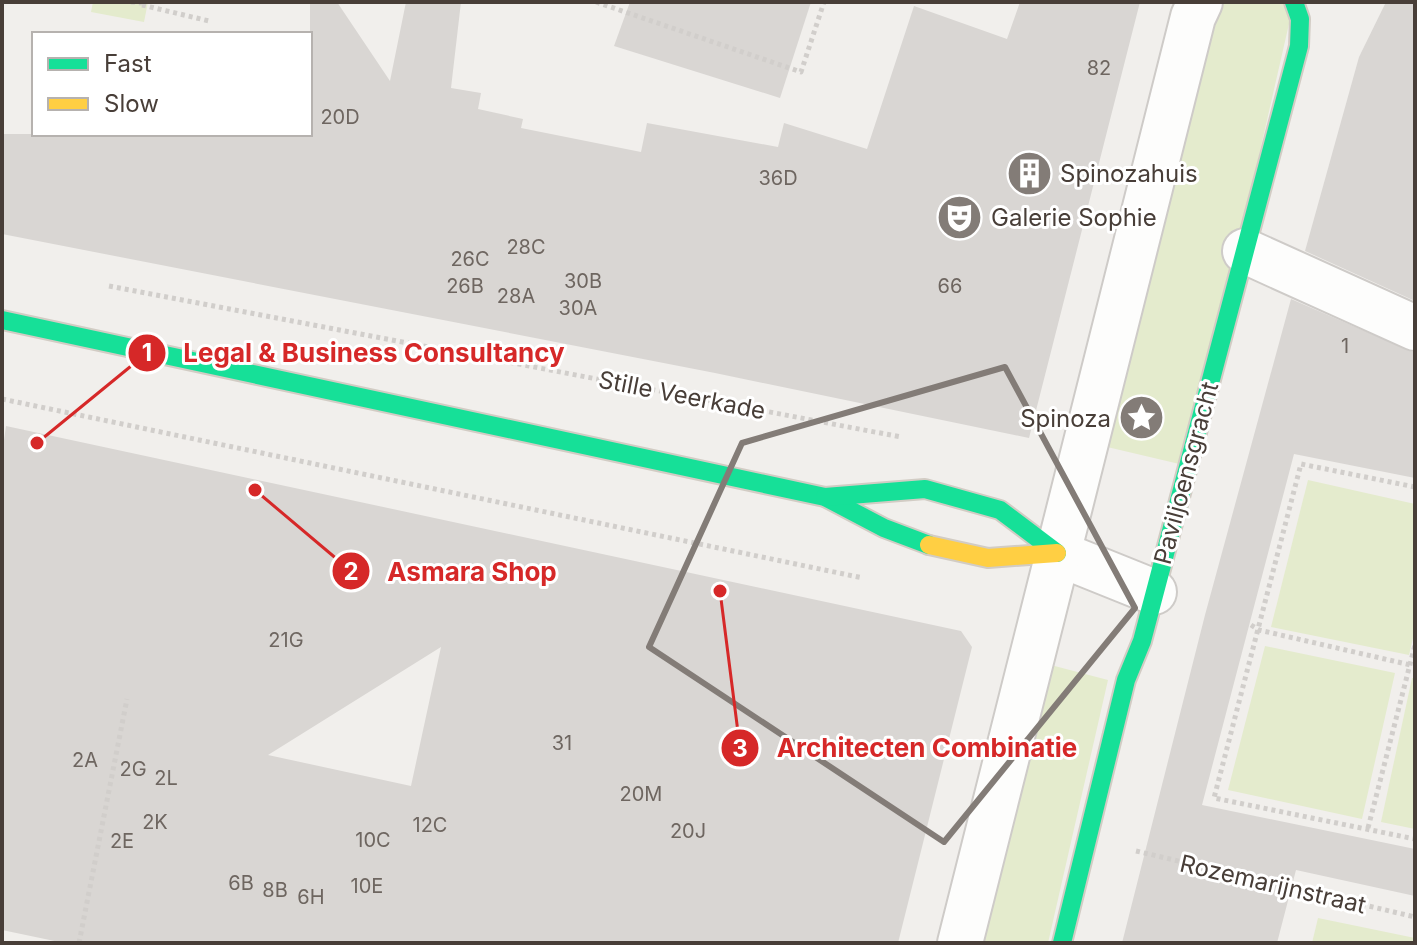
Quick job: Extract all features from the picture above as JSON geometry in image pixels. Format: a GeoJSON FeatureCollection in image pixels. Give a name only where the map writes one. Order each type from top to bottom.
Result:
{"type":"FeatureCollection","features":[{"type":"Feature","properties":{"kind":"street"},"geometry":{"type":"LineString","coordinates":[[960,943],[1193,17],[1200,2]]}},
{"type":"Feature","properties":{"kind":"street","name":"Paviljoensgracht"},"geometry":{"type":"LineString","coordinates":[[1062,943],[1126,680],[1142,641],[1299,46],[1300,19],[1294,2]]}},
{"type":"Feature","properties":{"kind":"street"},"geometry":{"type":"LineString","coordinates":[[1245,251],[1415,328]]}},
{"type":"Feature","properties":{"kind":"street"},"geometry":{"type":"LineString","coordinates":[[2,320],[825,497],[907,541],[929,546],[991,558],[1057,553]]}},
{"type":"Feature","properties":{"kind":"street"},"geometry":{"type":"LineString","coordinates":[[825,497],[925,489],[1000,510],[1057,553],[1154,592]]}},
{"type":"Feature","properties":{"kind":"path"},"geometry":{"type":"LineString","coordinates":[[131,2],[209,21]]}},
{"type":"Feature","properties":{"kind":"path"},"geometry":{"type":"LineString","coordinates":[[596,2],[801,72],[824,2]]}},
{"type":"Feature","properties":{"kind":"path","name":"Stille Veerkade"},"geometry":{"type":"LineString","coordinates":[[95,284],[902,437]]}},
{"type":"Feature","properties":{"kind":"path"},"geometry":{"type":"LineString","coordinates":[[2,399],[871,579]]}},
{"type":"Feature","properties":{"kind":"path"},"geometry":{"type":"LineString","coordinates":[[1415,487],[1301,464],[1214,798],[1415,839]]}},
{"type":"Feature","properties":{"kind":"path"},"geometry":{"type":"LineString","coordinates":[[1251,625],[1259,630],[1412,665]]}},
{"type":"Feature","properties":{"kind":"path"},"geometry":{"type":"LineString","coordinates":[[1368,828],[1415,645]]}},
{"type":"Feature","properties":{"kind":"path"},"geometry":{"type":"LineString","coordinates":[[79,943],[127,699]]}},
{"type":"Feature","properties":{"kind":"path","name":"Rozemarijnstraat"},"geometry":{"type":"LineString","coordinates":[[1131,849],[1415,917]]}},
{"type":"Feature","properties":{"kind":"highlighted area"},"geometry":{"type":"Polygon","coordinates":[[[1005,367],[1135,608],[944,842],[649,647],[742,443],[1005,367]]]}},
{"type":"Feature","properties":{"kind":"green space"},"geometry":{"type":"Polygon","coordinates":[[[93,2],[148,2],[144,22],[91,12],[93,2]]]}},
{"type":"Feature","properties":{"kind":"green space"},"geometry":{"type":"Polygon","coordinates":[[[1200,2],[1294,2],[1188,466],[1086,442],[1200,2]]]}},
{"type":"Feature","properties":{"kind":"green space"},"geometry":{"type":"Polygon","coordinates":[[[1308,480],[1415,504],[1415,630],[1409,655],[1271,627],[1308,480]]]}},
{"type":"Feature","properties":{"kind":"green space"},"geometry":{"type":"Polygon","coordinates":[[[1265,646],[1395,673],[1362,819],[1228,790],[1265,646]]]}},
{"type":"Feature","properties":{"kind":"green space"},"geometry":{"type":"Polygon","coordinates":[[[1047,664],[1108,680],[1048,943],[974,943],[1047,664]]]}},
{"type":"Feature","properties":{"kind":"green space"},"geometry":{"type":"Polygon","coordinates":[[[1412,678],[1415,678],[1415,829],[1381,822],[1412,678]]]}},
{"type":"Feature","properties":{"kind":"green space"},"geometry":{"type":"Polygon","coordinates":[[[1318,918],[1415,938],[1415,943],[1312,943],[1318,918]]]}},
{"type":"Feature","properties":{"kind":"building"},"geometry":{"type":"Polygon","coordinates":[[[310,2],[337,2],[390,81],[406,2],[461,2],[451,88],[481,93],[478,109],[523,119],[521,128],[641,152],[647,123],[778,147],[784,123],[867,149],[914,6],[1007,39],[1020,2],[1140,2],[1029,438],[715,373],[2,234],[2,134],[312,136],[310,2]]]}},
{"type":"Feature","properties":{"kind":"building"},"geometry":{"type":"Polygon","coordinates":[[[630,2],[811,2],[780,98],[614,46],[630,2]]]}},
{"type":"Feature","properties":{"kind":"building"},"geometry":{"type":"Polygon","coordinates":[[[1386,2],[1415,2],[1415,301],[1305,251],[1359,57],[1386,2]]]}},
{"type":"Feature","properties":{"kind":"building"},"geometry":{"type":"Polygon","coordinates":[[[1291,299],[1415,353],[1415,478],[1294,454],[1202,805],[1415,849],[1415,896],[1296,870],[1277,943],[1122,943],[1205,615],[1291,299]]]}},
{"type":"Feature","properties":{"kind":"building"},"geometry":{"type":"Polygon","coordinates":[[[6,426],[961,631],[972,647],[898,943],[64,943],[2,930],[2,454],[6,426]],[[441,647],[268,755],[411,786],[441,647]]]}},
{"type":"Feature","properties":{"kind":"traffic: fast"},"geometry":{"type":"LineString","coordinates":[[1062,943],[1126,680],[1142,641],[1299,46],[1300,19],[1294,2]]}},
{"type":"Feature","properties":{"kind":"traffic: fast"},"geometry":{"type":"LineString","coordinates":[[2,320],[825,497],[884,528],[929,545]]}},
{"type":"Feature","properties":{"kind":"traffic: fast"},"geometry":{"type":"LineString","coordinates":[[825,497],[925,489],[1000,510],[1057,553]]}},
{"type":"Feature","properties":{"kind":"traffic: slow"},"geometry":{"type":"LineString","coordinates":[[929,545],[988,558],[1057,553]]}},
{"type":"Feature","properties":{"kind":"place","name":"Spinozahuis"},"geometry":{"type":"Point","coordinates":[1029,173]}},
{"type":"Feature","properties":{"kind":"place","name":"Galerie Sophie"},"geometry":{"type":"Point","coordinates":[960,217]}},
{"type":"Feature","properties":{"kind":"place","name":"Spinoza"},"geometry":{"type":"Point","coordinates":[1142,418]}},
{"type":"Feature","properties":{"kind":"place","name":"Legal & Business Consultancy"},"geometry":{"type":"Point","coordinates":[37,443]}},
{"type":"Feature","properties":{"kind":"place","name":"Asmara Shop"},"geometry":{"type":"Point","coordinates":[255,490]}},
{"type":"Feature","properties":{"kind":"place","name":"Architecten Combinatie"},"geometry":{"type":"Point","coordinates":[720,591]}}]}
